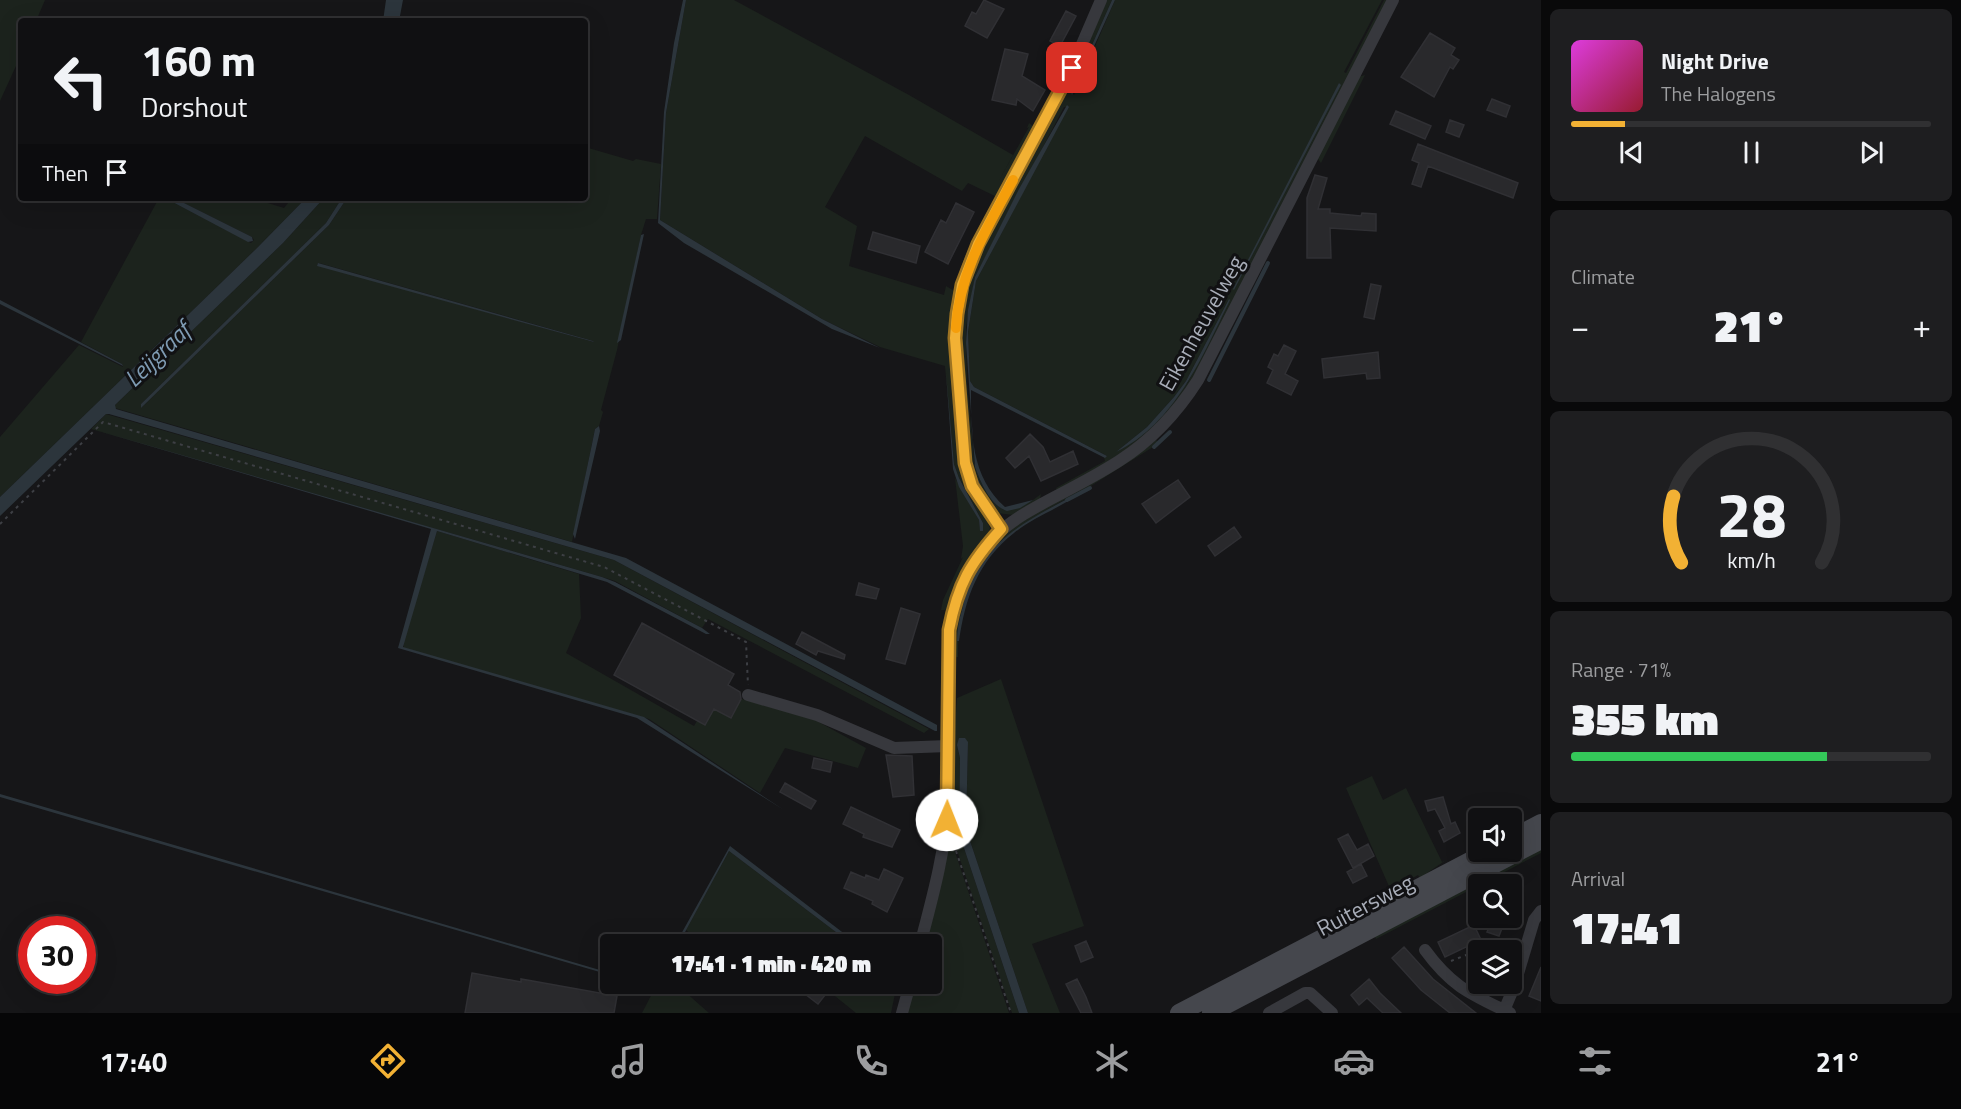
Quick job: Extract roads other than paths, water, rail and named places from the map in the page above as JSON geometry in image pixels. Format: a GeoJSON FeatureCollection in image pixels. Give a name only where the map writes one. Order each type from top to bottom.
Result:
{"type":"FeatureCollection","features":[{"type":"Feature","properties":{"kind":"street"},"geometry":{"type":"LineString","coordinates":[[1001,529],[972,486],[965,463],[955,338],[962,285],[978,244],[1063,87],[1101,0]]}},
{"type":"Feature","properties":{"kind":"street","name":"Eikenheuvelweg"},"geometry":{"type":"LineString","coordinates":[[923,934],[946,834],[949,630],[955,603],[970,565],[1001,529],[1119,461],[1166,423],[1183,402],[1198,380],[1393,0]]}},
{"type":"Feature","properties":{"kind":"street"},"geometry":{"type":"LineString","coordinates":[[748,695],[817,715],[894,748],[948,746]]}},
{"type":"Feature","properties":{"kind":"street"},"geometry":{"type":"LineString","coordinates":[[1522,833],[1541,823]]}},
{"type":"Feature","properties":{"kind":"street","name":"Ruitersweg"},"geometry":{"type":"LineString","coordinates":[[1211,1013],[1541,840]]}},
{"type":"Feature","properties":{"kind":"street","name":"Ruitersweg"},"geometry":{"type":"LineString","coordinates":[[1179,1013],[1468,862]]}},
{"type":"Feature","properties":{"kind":"street"},"geometry":{"type":"LineString","coordinates":[[1425,950],[1443,974],[1474,996],[1506,1012],[1534,920],[1541,911]]}},
{"type":"Feature","properties":{"kind":"street"},"geometry":{"type":"LineString","coordinates":[[1269,1013],[1305,993],[1310,993],[1332,1013]]}},
{"type":"Feature","properties":{"kind":"street"},"geometry":{"type":"LineString","coordinates":[[902,1013],[907,994]]}},
{"type":"Feature","properties":{"kind":"water"},"geometry":{"type":"Polygon","coordinates":[[[386,0],[403,0],[400,18],[383,18],[386,0]]]}},
{"type":"Feature","properties":{"kind":"water"},"geometry":{"type":"Polygon","coordinates":[[[683,0],[686,0],[666,113],[660,220],[822,319],[880,348],[832,329],[684,243],[658,223],[664,112],[683,0]]]}},
{"type":"Feature","properties":{"kind":"water"},"geometry":{"type":"Polygon","coordinates":[[[1112,0],[1115,0],[1072,95],[1071,92],[1112,0]]]}},
{"type":"Feature","properties":{"kind":"water"},"geometry":{"type":"Polygon","coordinates":[[[1339,83],[1341,85],[1234,290],[1233,289],[1339,83]]]}},
{"type":"Feature","properties":{"kind":"water"},"geometry":{"type":"Polygon","coordinates":[[[1067,105],[1069,107],[976,281],[968,332],[970,381],[974,387],[1107,456],[1105,458],[971,390],[971,417],[966,343],[968,310],[975,277],[1019,189],[1067,105]]]}},
{"type":"Feature","properties":{"kind":"water"},"geometry":{"type":"Polygon","coordinates":[[[171,201],[180,201],[252,237],[253,241],[248,242],[171,201]]]}},
{"type":"Feature","properties":{"kind":"water","name":"Leijgraaf"},"geometry":{"type":"Polygon","coordinates":[[[303,201],[321,201],[283,243],[115,405],[116,409],[626,558],[937,725],[937,731],[614,560],[109,414],[106,414],[0,516],[0,497],[303,201]]]}},
{"type":"Feature","properties":{"kind":"water"},"geometry":{"type":"Polygon","coordinates":[[[340,201],[345,201],[329,225],[141,408],[141,404],[326,223],[340,201]]]}},
{"type":"Feature","properties":{"kind":"water"},"geometry":{"type":"Polygon","coordinates":[[[644,234],[621,340],[617,343],[641,235],[644,234]]]}},
{"type":"Feature","properties":{"kind":"water"},"geometry":{"type":"Polygon","coordinates":[[[318,263],[593,341],[594,342],[317,266],[318,263]]]}},
{"type":"Feature","properties":{"kind":"water"},"geometry":{"type":"Polygon","coordinates":[[[1229,299],[1198,365],[1171,406],[1137,440],[1116,452],[1147,427],[1186,381],[1229,299]]]}},
{"type":"Feature","properties":{"kind":"water"},"geometry":{"type":"Polygon","coordinates":[[[0,300],[122,364],[123,366],[0,304],[0,300]]]}},
{"type":"Feature","properties":{"kind":"water"},"geometry":{"type":"Polygon","coordinates":[[[946,373],[954,464],[983,523],[983,531],[980,531],[979,520],[959,487],[953,469],[946,373]]]}},
{"type":"Feature","properties":{"kind":"water"},"geometry":{"type":"Polygon","coordinates":[[[599,426],[600,431],[575,539],[573,534],[595,429],[599,426]]]}},
{"type":"Feature","properties":{"kind":"water"},"geometry":{"type":"Polygon","coordinates":[[[99,431],[602,577],[702,628],[710,634],[706,634],[607,582],[437,531],[403,647],[644,717],[784,810],[637,718],[398,648],[431,529],[99,431]]]}},
{"type":"Feature","properties":{"kind":"water"},"geometry":{"type":"Polygon","coordinates":[[[973,439],[979,468],[985,482],[1005,507],[1033,500],[1020,508],[1007,511],[991,499],[975,467],[973,439]]]}},
{"type":"Feature","properties":{"kind":"water"},"geometry":{"type":"Polygon","coordinates":[[[1069,498],[1070,500],[1021,528],[991,556],[975,581],[965,610],[959,641],[957,641],[959,621],[968,588],[988,554],[1016,529],[1069,498]]]}},
{"type":"Feature","properties":{"kind":"water"},"geometry":{"type":"Polygon","coordinates":[[[959,738],[965,738],[968,742],[966,829],[1028,1013],[1019,1013],[959,833],[960,758],[957,745],[959,738]]]}},
{"type":"Feature","properties":{"kind":"water"},"geometry":{"type":"Polygon","coordinates":[[[0,794],[600,970],[600,972],[0,797],[0,794]]]}},
{"type":"Feature","properties":{"kind":"water"},"geometry":{"type":"Polygon","coordinates":[[[730,846],[845,934],[838,934],[729,851],[684,934],[681,934],[730,846]]]}},
{"type":"Feature","properties":{"kind":"waterway"},"geometry":{"type":"LineString","coordinates":[[1209,380],[1268,263]]}},
{"type":"Feature","properties":{"kind":"waterway"},"geometry":{"type":"LineString","coordinates":[[1154,447],[1170,432]]}},
{"type":"Feature","properties":{"kind":"waterway"},"geometry":{"type":"LineString","coordinates":[[1067,500],[1090,488]]}}]}
